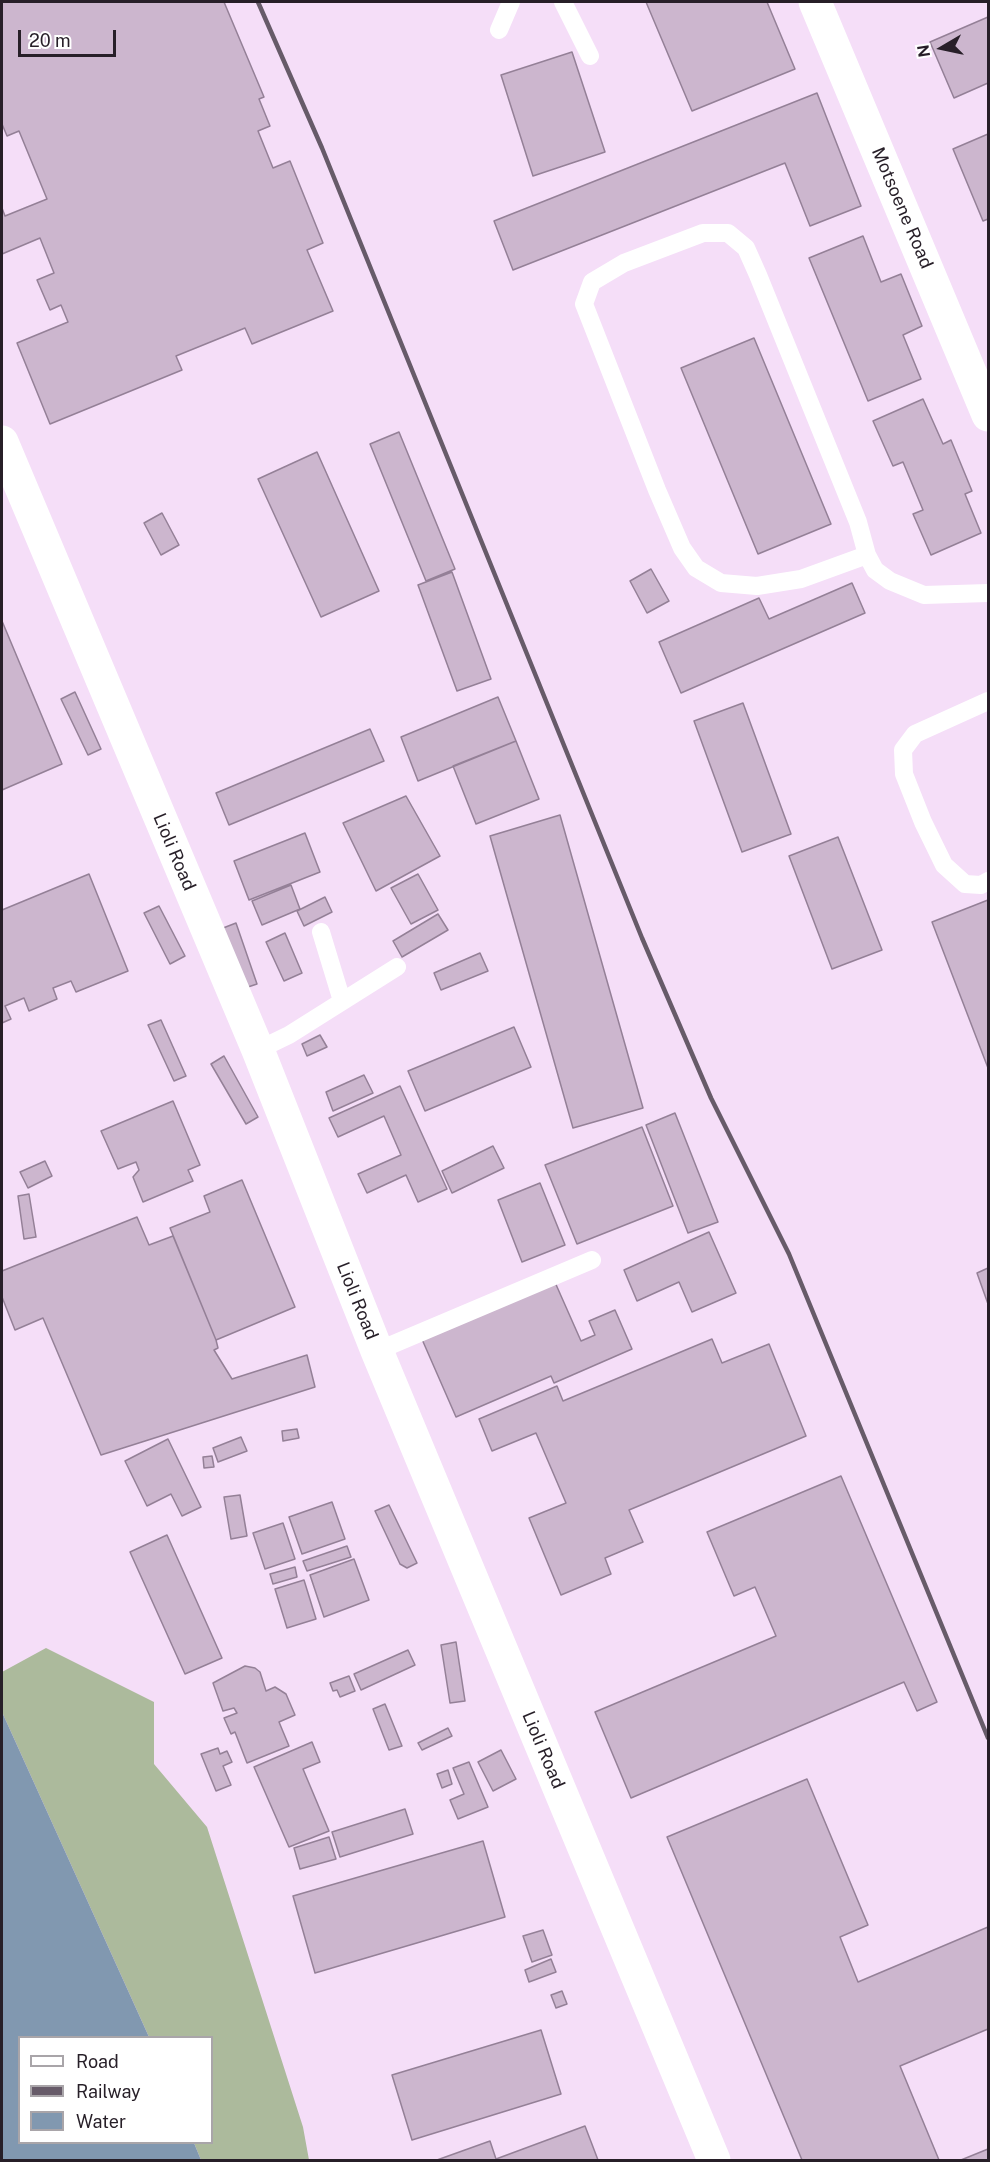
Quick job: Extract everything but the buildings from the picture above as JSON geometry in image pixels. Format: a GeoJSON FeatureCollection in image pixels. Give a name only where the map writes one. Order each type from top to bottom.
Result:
{"type":"FeatureCollection","features":[{"type":"Feature","properties":{"kind":"street","name":"Motsoene Road"},"geometry":{"type":"LineString","coordinates":[[823,6],[988,415]]}},
{"type":"Feature","properties":{"kind":"street","name":"Lioli Road"},"geometry":{"type":"LineString","coordinates":[[2,442],[258,1050],[377,1351],[714,2160]]}},
{"type":"Feature","properties":{"kind":"lane"},"geometry":{"type":"LineString","coordinates":[[499,30],[512,2]]}},
{"type":"Feature","properties":{"kind":"lane"},"geometry":{"type":"LineString","coordinates":[[563,2],[590,56]]}},
{"type":"Feature","properties":{"kind":"lane"},"geometry":{"type":"LineString","coordinates":[[867,555],[801,579],[757,586],[721,583],[696,568],[682,548],[661,500],[584,304],[592,282],[624,262],[703,233],[728,233],[746,248],[858,522],[867,555],[875,570],[890,581],[924,595],[988,593]]}},
{"type":"Feature","properties":{"kind":"lane"},"geometry":{"type":"LineString","coordinates":[[988,701],[915,734],[903,750],[904,774],[923,822],[944,865],[965,884],[981,885],[988,881]]}},
{"type":"Feature","properties":{"kind":"lane"},"geometry":{"type":"LineString","coordinates":[[321,933],[342,1001]]}},
{"type":"Feature","properties":{"kind":"lane"},"geometry":{"type":"LineString","coordinates":[[258,1050],[289,1035],[397,967]]}},
{"type":"Feature","properties":{"kind":"lane"},"geometry":{"type":"LineString","coordinates":[[377,1351],[592,1260]]}},
{"type":"Feature","properties":{"kind":"green space"},"geometry":{"type":"Polygon","coordinates":[[[46,1648],[154,1702],[154,1764],[207,1827],[303,2127],[309,2160],[201,2160],[194,2144],[213,2144],[213,2036],[149,2036],[2,1712],[2,1672],[46,1648]]]}},
{"type":"Feature","properties":{"kind":"water"},"geometry":{"type":"Polygon","coordinates":[[[2,1712],[149,2036],[18,2036],[18,2144],[194,2144],[201,2160],[2,2160],[2,1712]]]}},
{"type":"Feature","properties":{"kind":"railway"},"geometry":{"type":"LineString","coordinates":[[258,2],[322,148],[642,938],[711,1098],[789,1254],[988,1738]]}}]}
